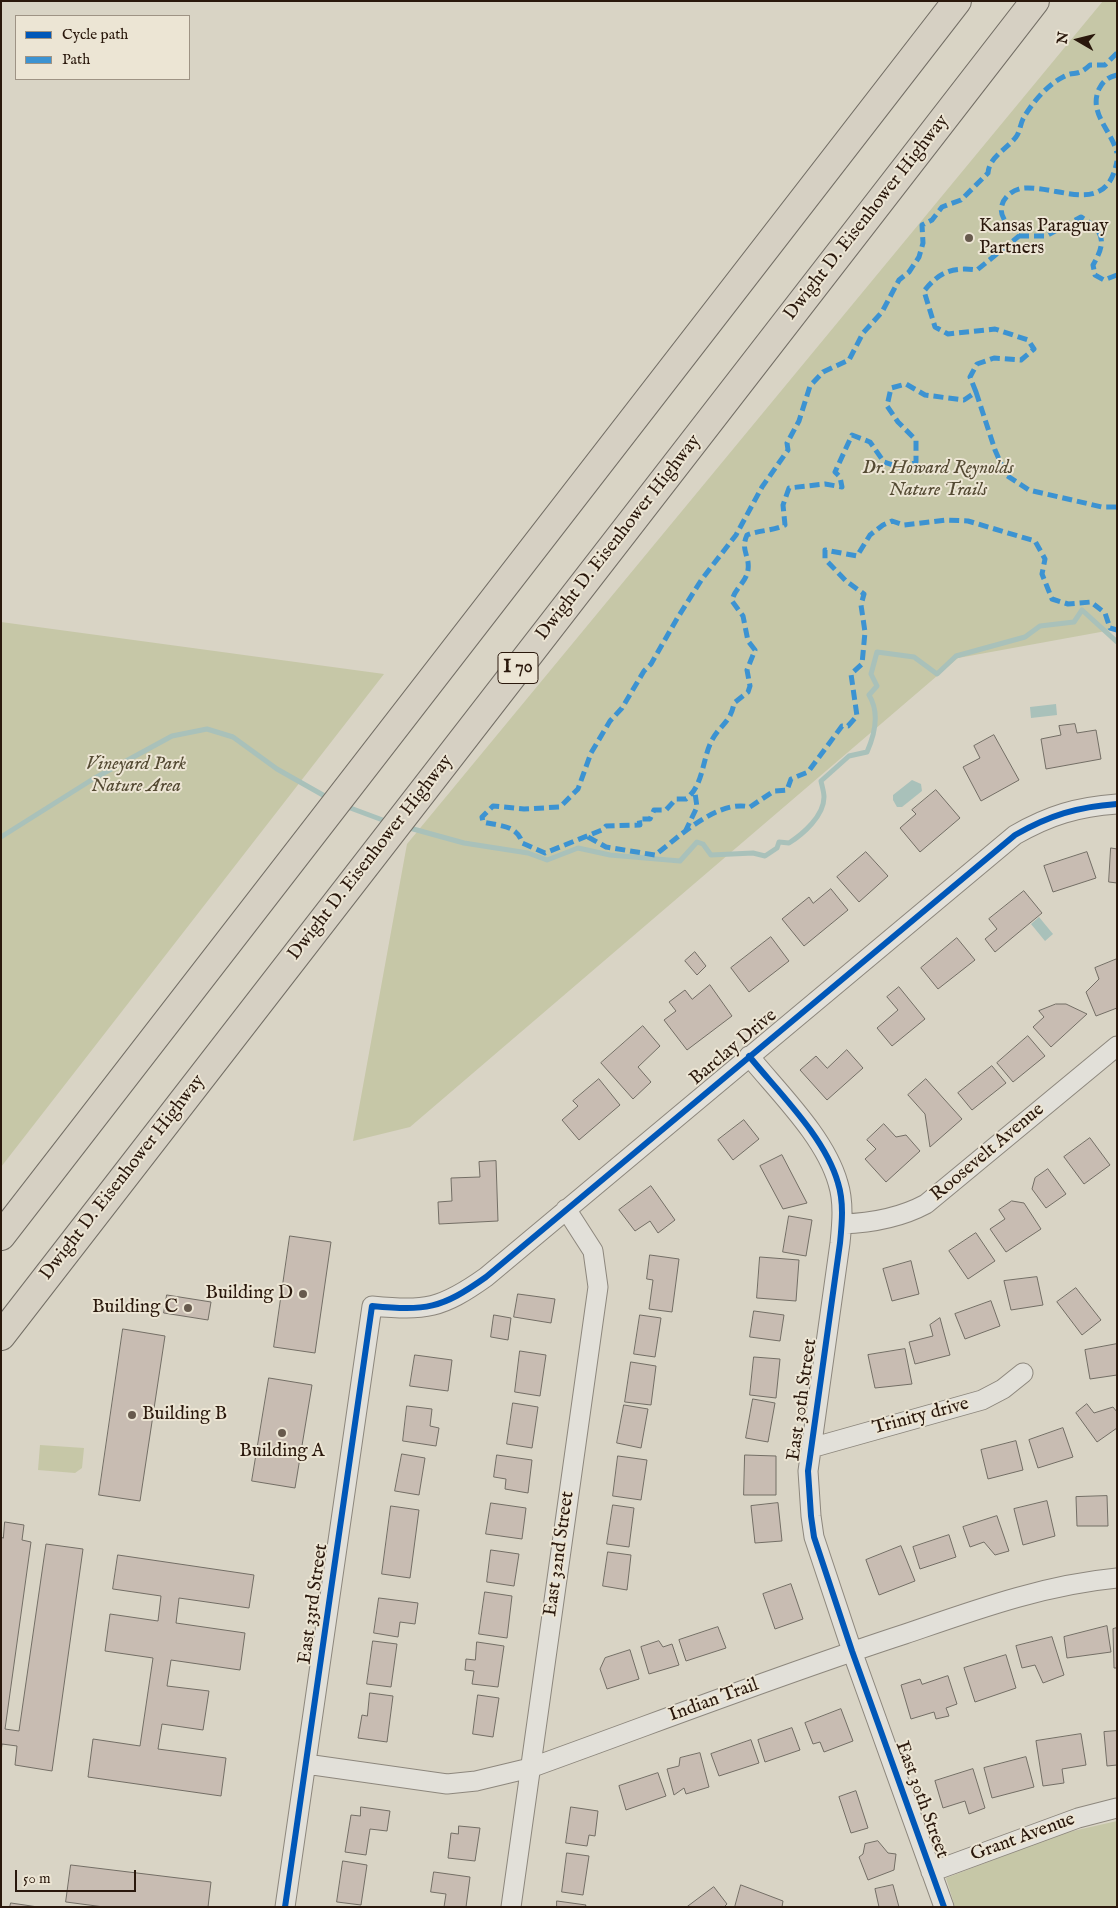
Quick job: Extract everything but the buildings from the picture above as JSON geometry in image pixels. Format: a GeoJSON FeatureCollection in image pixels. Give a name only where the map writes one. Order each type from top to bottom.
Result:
{"type":"FeatureCollection","features":[{"type":"Feature","properties":{"kind":"highway"},"geometry":{"type":"LineString","coordinates":[[1,1236],[956,1]]}},
{"type":"Feature","properties":{"kind":"highway","name":"Dwight D. Eisenhower Highway"},"geometry":{"type":"LineString","coordinates":[[1,1336],[1035,1]]}},
{"type":"Feature","properties":{"kind":"street","name":"Barclay Drive"},"geometry":{"type":"LineString","coordinates":[[372,1306],[419,1308],[449,1301],[486,1277],[1015,835],[1040,820],[1067,810],[1117,804]]}},
{"type":"Feature","properties":{"kind":"street","name":"Roosevelt Avenue"},"geometry":{"type":"LineString","coordinates":[[842,1224],[863,1223],[900,1216],[926,1204],[1117,1046]]}},
{"type":"Feature","properties":{"kind":"street","name":"East 30th Street"},"geometry":{"type":"LineString","coordinates":[[749,1056],[823,1147],[839,1184],[842,1224],[811,1448],[809,1495],[814,1537],[852,1651],[944,1907]]}},
{"type":"Feature","properties":{"kind":"street","name":"East 32nd Street"},"geometry":{"type":"LineString","coordinates":[[511,1907],[598,1287],[593,1251],[566,1209]]}},
{"type":"Feature","properties":{"kind":"street","name":"East 33rd Street"},"geometry":{"type":"LineString","coordinates":[[285,1907],[372,1306]]}},
{"type":"Feature","properties":{"kind":"street","name":"Trinity drive"},"geometry":{"type":"LineString","coordinates":[[811,1448],[982,1400],[1004,1389],[1023,1373]]}},
{"type":"Feature","properties":{"kind":"street","name":"Indian Trail"},"geometry":{"type":"LineString","coordinates":[[306,1764],[447,1784],[476,1781],[530,1768],[852,1651],[1057,1586],[1117,1578]]}},
{"type":"Feature","properties":{"kind":"street","name":"Grant Avenue"},"geometry":{"type":"LineString","coordinates":[[931,1872],[1078,1818],[1117,1808]]}},
{"type":"Feature","properties":{"kind":"green space","name":"Dr. Howard Reynolds Nature Trails"},"geometry":{"type":"Polygon","coordinates":[[[1103,1],[1117,1],[1117,629],[958,658],[410,1127],[353,1141],[407,844],[1103,1]]]}},
{"type":"Feature","properties":{"kind":"green space","name":"Vineyard Park Nature Area"},"geometry":{"type":"Polygon","coordinates":[[[1,622],[384,674],[1,1167],[1,622]]]}},
{"type":"Feature","properties":{"kind":"green space"},"geometry":{"type":"Polygon","coordinates":[[[40,1445],[84,1448],[82,1468],[75,1473],[38,1470],[40,1445]]]}},
{"type":"Feature","properties":{"kind":"green space"},"geometry":{"type":"Polygon","coordinates":[[[1117,1821],[1117,1907],[955,1907],[946,1878],[1064,1833],[1117,1821]]]}},
{"type":"Feature","properties":{"kind":"water"},"geometry":{"type":"Polygon","coordinates":[[[1056,704],[1057,715],[1031,718],[1030,707],[1056,704]]]}},
{"type":"Feature","properties":{"kind":"water"},"geometry":{"type":"Polygon","coordinates":[[[912,780],[921,784],[922,791],[902,807],[897,807],[893,800],[893,795],[912,780]]]}},
{"type":"Feature","properties":{"kind":"water"},"geometry":{"type":"Polygon","coordinates":[[[1039,917],[1053,934],[1045,941],[1031,924],[1039,917]]]}},
{"type":"Feature","properties":{"kind":"waterway"},"geometry":{"type":"LineString","coordinates":[[406,827],[464,843],[528,853],[547,860],[578,848],[610,855],[680,861],[697,842],[703,844],[711,855],[753,853],[765,856],[777,848],[779,842],[789,843],[795,839],[817,818],[821,811],[824,797],[821,781],[849,756],[867,752],[875,724],[874,709],[869,695],[877,686],[871,674],[877,652],[914,657],[937,674],[956,656],[1025,637],[1040,626],[1074,622],[1082,610],[1117,642]]}},
{"type":"Feature","properties":{"kind":"waterway"},"geometry":{"type":"LineString","coordinates":[[1,837],[93,779],[172,736],[207,729],[233,737],[277,769],[330,799]]}},
{"type":"Feature","properties":{"kind":"waterway"},"geometry":{"type":"LineString","coordinates":[[345,806],[388,822]]}},
{"type":"Feature","properties":{"kind":"marked path"},"geometry":{"type":"LineString","coordinates":[[1117,53],[1105,65],[1090,65],[1078,73],[1070,74],[1057,80],[1045,90],[1026,113],[1016,137],[992,162],[988,173],[961,200],[942,207],[932,220],[922,225],[923,243],[919,257],[909,272],[899,280],[882,312],[863,333],[849,360],[823,372],[810,386],[799,421],[787,443],[788,450],[762,487],[736,535],[702,579],[651,664],[644,671],[622,708],[610,721],[591,753],[578,789],[560,807],[524,809],[493,806],[482,817],[483,822],[507,827],[520,837],[522,843],[545,853],[602,830],[606,826],[640,825],[639,819],[650,819],[654,810],[666,810],[676,799],[686,799],[692,793],[700,779],[712,740],[728,719],[734,703],[748,692],[750,686],[747,670],[755,650],[748,641],[743,616],[732,601],[747,575],[748,560],[744,545],[747,535],[785,525],[783,505],[789,488],[825,484],[842,487],[840,477],[835,472],[852,435],[870,442],[884,462],[902,468],[916,462],[916,440],[898,422],[887,406],[891,388],[906,384],[925,395],[964,400],[976,392],[970,377],[977,364],[994,358],[1021,360],[1034,349],[1028,340],[995,329],[948,334],[935,327],[924,291],[941,275],[948,272],[961,269],[977,270],[1019,236],[1004,219],[1002,213],[1003,203],[1010,194],[1026,188],[1081,195],[1093,193],[1104,188],[1112,178],[1117,161]]}},
{"type":"Feature","properties":{"kind":"marked path"},"geometry":{"type":"LineString","coordinates":[[1117,75],[1108,78],[1104,82],[1096,98],[1096,106],[1102,122],[1117,153]]}},
{"type":"Feature","properties":{"kind":"marked path"},"geometry":{"type":"LineString","coordinates":[[1019,236],[1046,236],[1081,217],[1095,227],[1101,237],[1100,249],[1093,265],[1095,275],[1104,280],[1117,275]]}},
{"type":"Feature","properties":{"kind":"marked path"},"geometry":{"type":"LineString","coordinates":[[976,392],[995,450],[1006,475],[1029,490],[1102,507],[1117,507]]}},
{"type":"Feature","properties":{"kind":"marked path"},"geometry":{"type":"LineString","coordinates":[[588,837],[606,847],[655,855],[687,830],[712,814],[738,806],[750,807],[774,791],[787,790],[791,779],[808,772],[842,726],[848,726],[857,716],[851,674],[862,664],[865,632],[861,605],[864,594],[846,581],[825,559],[825,550],[857,556],[870,535],[892,521],[904,525],[946,520],[968,521],[1035,541],[1045,559],[1042,574],[1052,599],[1068,604],[1091,602],[1105,613],[1110,628],[1117,630]]}},
{"type":"Feature","properties":{"kind":"marked path"},"geometry":{"type":"LineString","coordinates":[[685,832],[697,807],[695,793]]}},
{"type":"Feature","properties":{"kind":"cycle path"},"geometry":{"type":"LineString","coordinates":[[285,1907],[372,1306],[406,1308],[432,1305],[444,1302],[470,1288],[486,1277],[1015,835],[1040,822],[1064,813],[1089,807],[1117,804]]}},
{"type":"Feature","properties":{"kind":"cycle path"},"geometry":{"type":"LineString","coordinates":[[749,1056],[812,1132],[832,1166],[840,1190],[842,1213],[840,1243],[808,1471],[814,1537],[852,1651],[944,1907]]}},
{"type":"Feature","properties":{"kind":"place","name":"Kansas Paraguay Partners"},"geometry":{"type":"Point","coordinates":[969,238]}},
{"type":"Feature","properties":{"kind":"place","name":"Building D"},"geometry":{"type":"Point","coordinates":[303,1294]}},
{"type":"Feature","properties":{"kind":"place","name":"Building C"},"geometry":{"type":"Point","coordinates":[188,1308]}},
{"type":"Feature","properties":{"kind":"place","name":"Building B"},"geometry":{"type":"Point","coordinates":[132,1415]}},
{"type":"Feature","properties":{"kind":"place","name":"Building A"},"geometry":{"type":"Point","coordinates":[282,1433]}}]}
